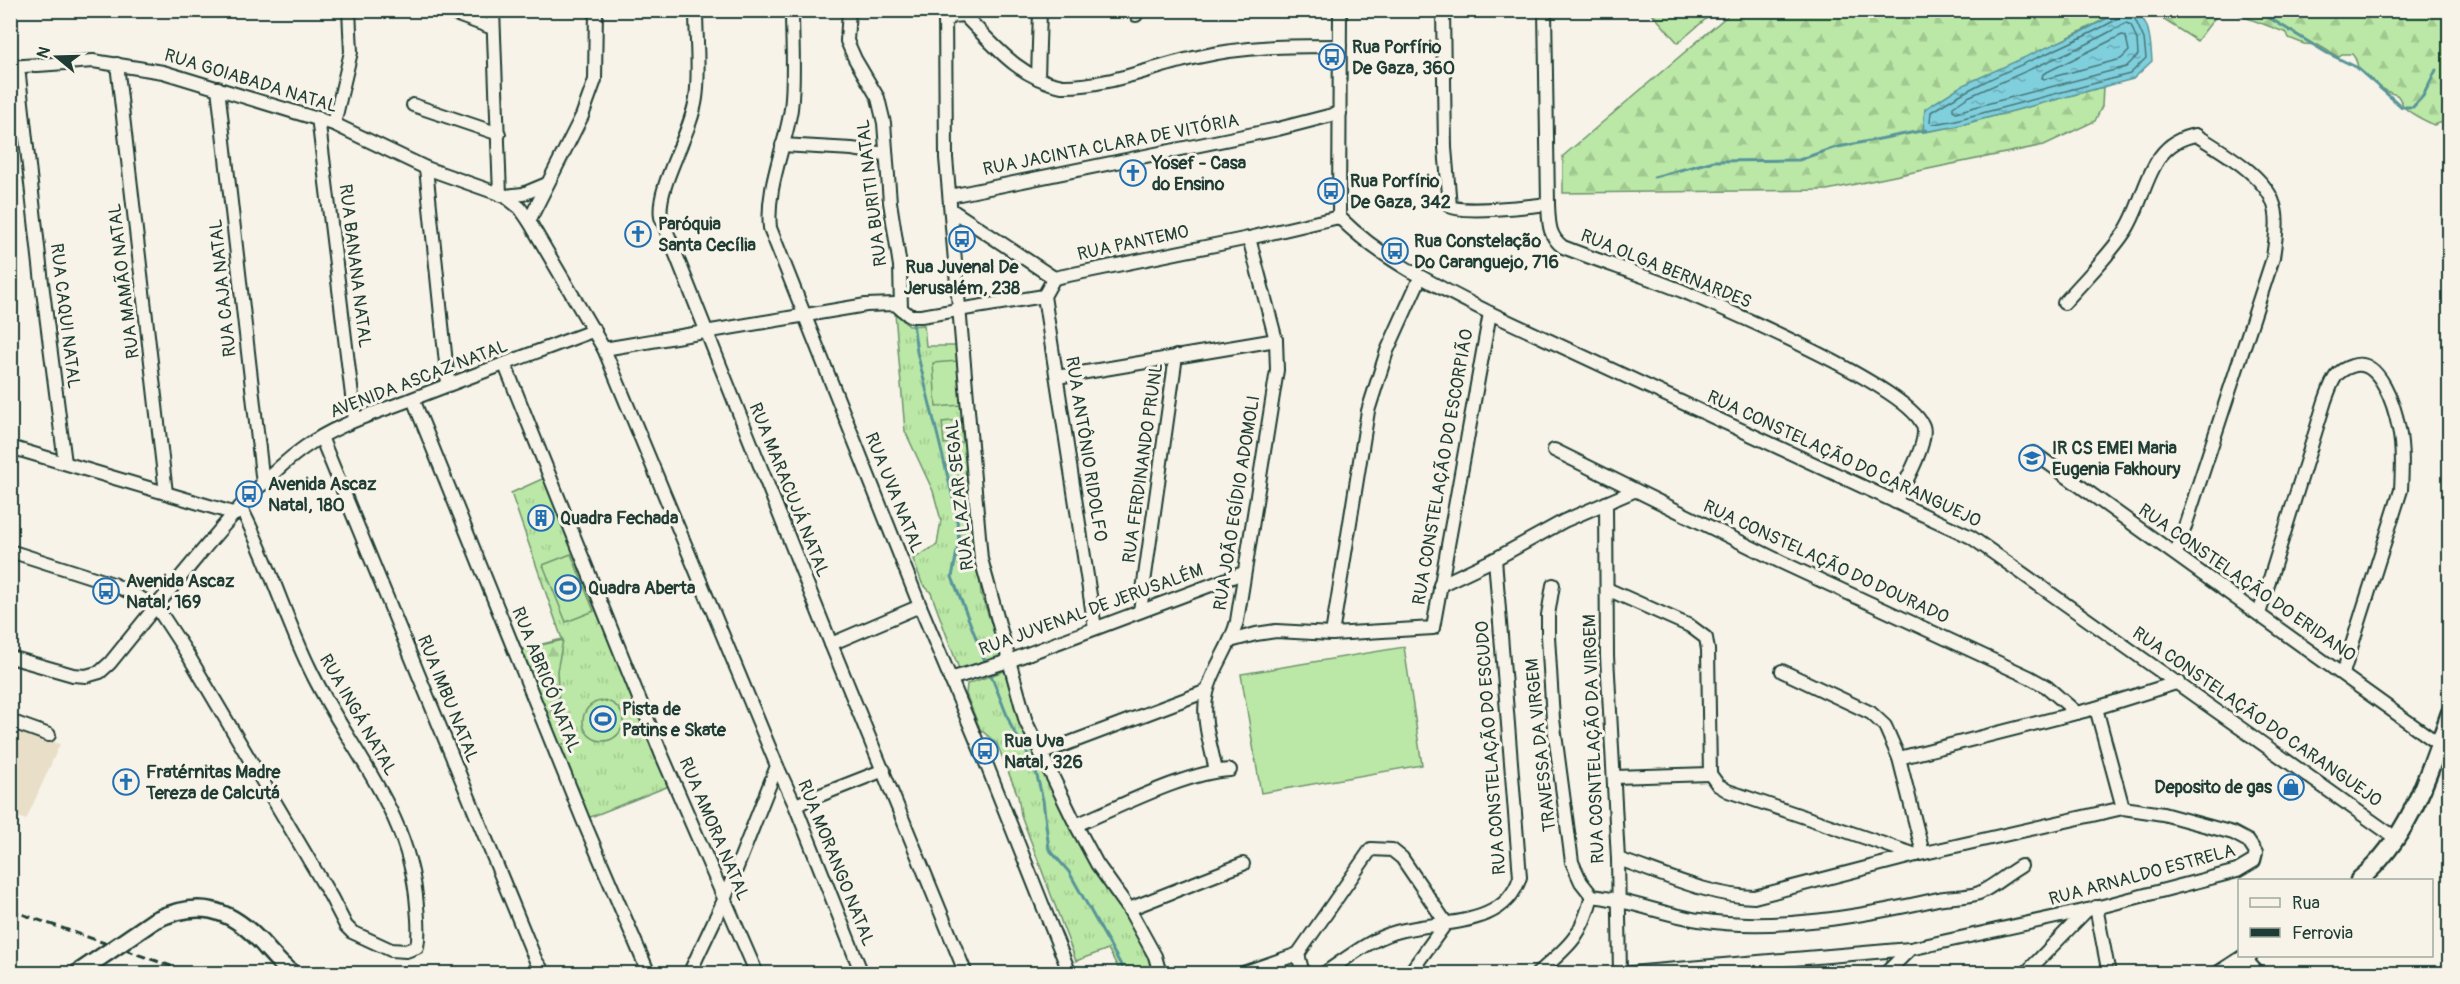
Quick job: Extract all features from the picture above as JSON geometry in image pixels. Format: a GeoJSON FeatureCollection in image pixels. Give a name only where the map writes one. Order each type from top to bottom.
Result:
{"type":"FeatureCollection","features":[{"type":"Feature","properties":{"kind":"main road"},"geometry":{"type":"LineString","coordinates":[[2360,879],[2397,839],[2417,802],[2450,713]]}},
{"type":"Feature","properties":{"kind":"main road"},"geometry":{"type":"LineString","coordinates":[[2220,974],[2246,957]]}},
{"type":"Feature","properties":{"kind":"street"},"geometry":{"type":"LineString","coordinates":[[334,124],[351,52],[349,10]]}},
{"type":"Feature","properties":{"kind":"street"},"geometry":{"type":"LineString","coordinates":[[444,10],[459,18],[493,28]]}},
{"type":"Feature","properties":{"kind":"street"},"geometry":{"type":"LineString","coordinates":[[493,10],[502,196],[523,194],[546,184]]}},
{"type":"Feature","properties":{"kind":"street"},"geometry":{"type":"LineString","coordinates":[[530,221],[546,184],[582,116],[595,80],[596,10]]}},
{"type":"Feature","properties":{"kind":"street","name":"RUA MARACUJÁ NATAL"},"geometry":{"type":"LineString","coordinates":[[696,10],[696,98],[689,128],[659,201],[659,208],[668,237],[708,332],[831,644],[966,974]]}},
{"type":"Feature","properties":{"kind":"street","name":"RUA UVA NATAL"},"geometry":{"type":"LineString","coordinates":[[792,10],[792,92],[770,202],[770,228],[920,606],[985,759],[1070,974]]}},
{"type":"Feature","properties":{"kind":"street","name":"RUA BURITI NATAL"},"geometry":{"type":"LineString","coordinates":[[849,10],[847,40],[855,59],[878,98],[884,123],[885,154],[897,245],[902,309]]}},
{"type":"Feature","properties":{"kind":"street"},"geometry":{"type":"LineString","coordinates":[[1038,78],[1040,10]]}},
{"type":"Feature","properties":{"kind":"street"},"geometry":{"type":"LineString","coordinates":[[1339,217],[1340,10]]}},
{"type":"Feature","properties":{"kind":"street"},"geometry":{"type":"LineString","coordinates":[[1443,10],[1445,148],[1450,206],[1455,210],[1480,210],[1548,204]]}},
{"type":"Feature","properties":{"kind":"street","name":"RUA OLGA BERNARDES"},"geometry":{"type":"LineString","coordinates":[[1545,10],[1548,204],[1550,232],[1554,240],[1563,247],[1685,292],[1874,382],[1904,402],[1920,419],[1925,433],[1895,502]]}},
{"type":"Feature","properties":{"kind":"street"},"geometry":{"type":"LineString","coordinates":[[945,16],[964,15],[1009,61],[1053,85],[1068,86],[1135,75],[1195,57],[1255,46],[1340,46]]}},
{"type":"Feature","properties":{"kind":"street","name":"RUA LAZAR SEGAL"},"geometry":{"type":"LineString","coordinates":[[945,16],[945,111],[950,196],[981,559],[1004,663],[1040,754],[1097,864],[1129,909],[1155,956],[1160,974]]}},
{"type":"Feature","properties":{"kind":"street","name":"RUA GOIABADA NATAL"},"geometry":{"type":"LineString","coordinates":[[14,67],[73,62],[117,64],[163,72],[318,117],[426,168],[502,196],[520,208],[530,221],[604,349]]}},
{"type":"Feature","properties":{"kind":"street","name":"RUA MAMÃO NATAL"},"geometry":{"type":"LineString","coordinates":[[117,64],[166,494]]}},
{"type":"Feature","properties":{"kind":"street","name":"RUA CAQUI NATAL"},"geometry":{"type":"LineString","coordinates":[[14,67],[65,463]]}},
{"type":"Feature","properties":{"kind":"street","name":"RUA CAJA NATAL"},"geometry":{"type":"LineString","coordinates":[[218,88],[263,484]]}},
{"type":"Feature","properties":{"kind":"street"},"geometry":{"type":"LineString","coordinates":[[413,105],[499,134]]}},
{"type":"Feature","properties":{"kind":"street","name":"RUA JACINTA CLARA DE VITÓRIA"},"geometry":{"type":"LineString","coordinates":[[950,196],[1278,129],[1340,113]]}},
{"type":"Feature","properties":{"kind":"street","name":"RUA BANANA NATAL"},"geometry":{"type":"LineString","coordinates":[[318,117],[355,420]]}},
{"type":"Feature","properties":{"kind":"street"},"geometry":{"type":"LineString","coordinates":[[2064,303],[2125,232],[2165,149],[2181,137],[2196,135],[2239,163],[2259,181],[2273,201],[2277,228],[2273,258],[2176,554]]}},
{"type":"Feature","properties":{"kind":"street"},"geometry":{"type":"LineString","coordinates":[[782,145],[852,149],[885,154]]}},
{"type":"Feature","properties":{"kind":"street"},"geometry":{"type":"LineString","coordinates":[[426,168],[448,383]]}},
{"type":"Feature","properties":{"kind":"street"},"geometry":{"type":"LineString","coordinates":[[604,349],[887,303],[895,304],[910,316],[1044,296],[1054,278],[952,212]]}},
{"type":"Feature","properties":{"kind":"street","name":"RUA PANTEMO"},"geometry":{"type":"LineString","coordinates":[[1054,278],[1339,217]]}},
{"type":"Feature","properties":{"kind":"street","name":"RUA CONSTELAÇÃO DO CARANGUEJO"},"geometry":{"type":"LineString","coordinates":[[1339,217],[1361,239],[1420,278],[1490,313],[1971,537],[2179,682],[2397,839]]}},
{"type":"Feature","properties":{"kind":"street","name":"RUA JOÃO EGÍDIO ADOMOLI"},"geometry":{"type":"LineString","coordinates":[[1216,771],[1204,707],[1207,691],[1230,641],[1240,605],[1243,573],[1277,370],[1276,340],[1249,238]]}},
{"type":"Feature","properties":{"kind":"street"},"geometry":{"type":"LineString","coordinates":[[1230,641],[1276,631],[1332,634],[1370,402],[1387,351],[1420,278]]}},
{"type":"Feature","properties":{"kind":"street","name":"RUA ANTÔNIO RIDOLFO"},"geometry":{"type":"LineString","coordinates":[[1044,296],[1095,628]]}},
{"type":"Feature","properties":{"kind":"street","name":"RUA CONSTELAÇÃO DO ESCORPIÃO"},"geometry":{"type":"LineString","coordinates":[[1332,634],[1433,628],[1490,313]]}},
{"type":"Feature","properties":{"kind":"street","name":"AVENIDA ASCAZ NATAL"},"geometry":{"type":"LineString","coordinates":[[10,657],[73,675],[86,676],[100,672],[238,511],[263,484],[304,447],[355,420],[413,399],[448,383],[505,365],[595,330]]}},
{"type":"Feature","properties":{"kind":"street"},"geometry":{"type":"LineString","coordinates":[[1057,377],[1276,340]]}},
{"type":"Feature","properties":{"kind":"street","name":"RUA MORANGO NATAL"},"geometry":{"type":"LineString","coordinates":[[604,349],[795,805],[862,974]]}},
{"type":"Feature","properties":{"kind":"street","name":"RUA FERDINANDO PRUNL"},"geometry":{"type":"LineString","coordinates":[[1140,611],[1176,356]]}},
{"type":"Feature","properties":{"kind":"street"},"geometry":{"type":"LineString","coordinates":[[2259,614],[2325,401],[2335,378],[2342,369],[2355,364],[2369,365],[2378,374],[2389,395],[2399,429],[2402,465],[2401,490],[2343,673]]}},
{"type":"Feature","properties":{"kind":"street","name":"RUA AMORA NATAL"},"geometry":{"type":"LineString","coordinates":[[505,365],[661,753],[757,974]]}},
{"type":"Feature","properties":{"kind":"street","name":"RUA ABRICÓ NATAL"},"geometry":{"type":"LineString","coordinates":[[413,399],[649,974]]}},
{"type":"Feature","properties":{"kind":"street","name":"RUA IMBU NATAL"},"geometry":{"type":"LineString","coordinates":[[321,437],[536,961],[545,974]]}},
{"type":"Feature","properties":{"kind":"street"},"geometry":{"type":"LineString","coordinates":[[10,447],[166,494],[238,511]]}},
{"type":"Feature","properties":{"kind":"street","name":"RUA CONSTELAÇÃO DO DOURADO"},"geometry":{"type":"LineString","coordinates":[[1554,450],[1634,491],[2029,677],[2047,687],[2077,713]]}},
{"type":"Feature","properties":{"kind":"street","name":"RUA CONSTELAÇÃO DO ERIDANO"},"geometry":{"type":"LineString","coordinates":[[2034,453],[2439,744]]}},
{"type":"Feature","properties":{"kind":"street"},"geometry":{"type":"LineString","coordinates":[[1440,585],[1496,559],[1564,520],[1634,491]]}},
{"type":"Feature","properties":{"kind":"street","name":"RUA COSNTELAÇÃO DA VIRGEM"},"geometry":{"type":"LineString","coordinates":[[1606,503],[1607,656],[1618,859],[1620,973]]}},
{"type":"Feature","properties":{"kind":"street","name":"RUA INGÁ NATAL"},"geometry":{"type":"LineString","coordinates":[[156,606],[188,655],[345,926],[391,950],[406,951],[417,947],[420,935],[416,893],[399,825],[310,670],[258,543],[238,511]]}},
{"type":"Feature","properties":{"kind":"street"},"geometry":{"type":"LineString","coordinates":[[10,551],[113,584],[156,606]]}},
{"type":"Feature","properties":{"kind":"street","name":"RUA CONSTELAÇÃO DO ESCUDO"},"geometry":{"type":"LineString","coordinates":[[1323,974],[1379,939],[1396,932],[1479,917],[1497,909],[1511,897],[1520,877],[1496,559]]}},
{"type":"Feature","properties":{"kind":"street","name":"RUA JUVENAL DE JERUSALÉM"},"geometry":{"type":"LineString","coordinates":[[952,679],[1004,663],[1243,573]]}},
{"type":"Feature","properties":{"kind":"street","name":"TRAVESSA DA VIRGEM"},"geometry":{"type":"LineString","coordinates":[[1553,585],[1548,626],[1553,719],[1572,862],[1581,882],[1592,896]]}},
{"type":"Feature","properties":{"kind":"street"},"geometry":{"type":"LineString","coordinates":[[1607,589],[1690,626],[1706,638],[1710,774],[1718,785],[1728,791],[1920,854]]}},
{"type":"Feature","properties":{"kind":"street"},"geometry":{"type":"LineString","coordinates":[[831,644],[920,606]]}},
{"type":"Feature","properties":{"kind":"street"},"geometry":{"type":"LineString","coordinates":[[1782,671],[1876,716],[1885,726],[1899,758],[1920,854]]}},
{"type":"Feature","properties":{"kind":"street"},"geometry":{"type":"LineString","coordinates":[[1899,758],[2096,708],[2179,682]]}},
{"type":"Feature","properties":{"kind":"street"},"geometry":{"type":"LineString","coordinates":[[1040,754],[1207,691]]}},
{"type":"Feature","properties":{"kind":"street"},"geometry":{"type":"LineString","coordinates":[[2096,708],[2123,808]]}},
{"type":"Feature","properties":{"kind":"street"},"geometry":{"type":"LineString","coordinates":[[10,721],[50,735]]}},
{"type":"Feature","properties":{"kind":"street"},"geometry":{"type":"LineString","coordinates":[[689,974],[724,900],[777,766]]}},
{"type":"Feature","properties":{"kind":"street"},"geometry":{"type":"LineString","coordinates":[[795,805],[884,770]]}},
{"type":"Feature","properties":{"kind":"street"},"geometry":{"type":"LineString","coordinates":[[1076,825],[1178,783],[1216,771],[1230,770]]}},
{"type":"Feature","properties":{"kind":"street"},"geometry":{"type":"LineString","coordinates":[[1614,777],[1710,774]]}},
{"type":"Feature","properties":{"kind":"street","name":"RUA ARNALDO ESTRELA"},"geometry":{"type":"LineString","coordinates":[[1618,859],[1717,892],[1754,897],[1920,854],[2123,808],[2155,812],[2233,833],[2248,841],[2256,853],[2254,861],[2237,871],[2092,908],[1910,949],[1620,973]]}},
{"type":"Feature","properties":{"kind":"street"},"geometry":{"type":"LineString","coordinates":[[1240,974],[1298,954],[1371,849],[1392,850],[1402,858],[1446,922],[1409,974]]}},
{"type":"Feature","properties":{"kind":"street"},"geometry":{"type":"LineString","coordinates":[[1129,909],[1243,864]]}},
{"type":"Feature","properties":{"kind":"street"},"geometry":{"type":"LineString","coordinates":[[1537,974],[1576,939],[1586,921],[1592,896],[1618,899],[1645,908],[1698,920],[1764,925],[1899,909],[1979,893],[2021,866]]}},
{"type":"Feature","properties":{"kind":"street"},"geometry":{"type":"LineString","coordinates":[[76,974],[155,920],[177,911],[198,908],[227,916],[246,927],[275,959],[293,974]]}},
{"type":"Feature","properties":{"kind":"street"},"geometry":{"type":"LineString","coordinates":[[2025,974],[2092,908]]}},
{"type":"Feature","properties":{"kind":"street"},"geometry":{"type":"LineString","coordinates":[[2092,908],[2109,974]]}},
{"type":"Feature","properties":{"kind":"street"},"geometry":{"type":"LineString","coordinates":[[1885,974],[1910,949]]}},
{"type":"Feature","properties":{"kind":"street"},"geometry":{"type":"LineString","coordinates":[[1298,954],[1303,974]]}},
{"type":"Feature","properties":{"kind":"street"},"geometry":{"type":"LineString","coordinates":[[2246,957],[2259,974]]}},
{"type":"Feature","properties":{"kind":"street"},"geometry":{"type":"LineString","coordinates":[[1747,974],[1759,961]]}},
{"type":"Feature","properties":{"kind":"shaded area"},"geometry":{"type":"Polygon","coordinates":[[[10,728],[60,744],[26,820],[11,814],[10,728]]]}},
{"type":"Feature","properties":{"kind":"green space"},"geometry":{"type":"Polygon","coordinates":[[[1650,11],[1715,11],[1678,43],[1650,11]]]}},
{"type":"Feature","properties":{"kind":"green space"},"geometry":{"type":"Polygon","coordinates":[[[1733,11],[2121,11],[1925,109],[1923,132],[1953,127],[2103,87],[2102,106],[2095,121],[2044,145],[1827,190],[1563,193],[1563,156],[1733,11]]]}},
{"type":"Feature","properties":{"kind":"green space"},"geometry":{"type":"Polygon","coordinates":[[[2159,11],[2220,11],[2197,41],[2164,20],[2159,11]]]}},
{"type":"Feature","properties":{"kind":"green space"},"geometry":{"type":"Polygon","coordinates":[[[2229,11],[2449,11],[2443,122],[2434,125],[2410,112],[2397,95],[2381,88],[2364,75],[2352,54],[2342,54],[2338,57],[2318,45],[2304,44],[2289,38],[2287,33],[2229,11]]]}},
{"type":"Feature","properties":{"kind":"green space"},"geometry":{"type":"Polygon","coordinates":[[[895,313],[909,326],[924,325],[926,346],[959,346],[981,594],[1002,653],[1000,658],[962,671],[959,669],[931,593],[922,583],[913,559],[937,545],[941,520],[933,491],[905,431],[895,313]]]}},
{"type":"Feature","properties":{"kind":"green space"},"geometry":{"type":"Polygon","coordinates":[[[958,361],[961,405],[936,407],[933,363],[958,361]]]}},
{"type":"Feature","properties":{"kind":"green space"},"geometry":{"type":"Polygon","coordinates":[[[960,420],[963,442],[944,444],[942,422],[960,420]]]}},
{"type":"Feature","properties":{"kind":"green space"},"geometry":{"type":"Polygon","coordinates":[[[551,475],[674,784],[583,820],[515,651],[562,639],[511,493],[551,475]]]}},
{"type":"Feature","properties":{"kind":"green space","name":"Quadra Aberta"},"geometry":{"type":"Polygon","coordinates":[[[571,554],[594,611],[566,622],[543,565],[571,554]]]}},
{"type":"Feature","properties":{"kind":"green space"},"geometry":{"type":"Polygon","coordinates":[[[563,640],[557,671],[559,704],[552,707],[570,742],[556,746],[515,651],[563,640]]]}},
{"type":"Feature","properties":{"kind":"green space"},"geometry":{"type":"Polygon","coordinates":[[[1404,647],[1422,765],[1261,793],[1241,674],[1404,647]]]}},
{"type":"Feature","properties":{"kind":"green space"},"geometry":{"type":"Polygon","coordinates":[[[1004,671],[1019,712],[1140,931],[1159,973],[1121,973],[1108,949],[1076,961],[1021,815],[1018,796],[997,744],[980,729],[966,694],[967,684],[1004,671]]]}},
{"type":"Feature","properties":{"kind":"green space","name":"Pista de Patins e Skate"},"geometry":{"type":"Polygon","coordinates":[[[603,701],[617,707],[623,721],[617,735],[603,741],[589,735],[583,721],[589,707],[603,701]]]}},
{"type":"Feature","properties":{"kind":"water"},"geometry":{"type":"Polygon","coordinates":[[[2121,11],[2138,15],[2143,20],[2149,34],[2152,61],[2133,79],[1953,127],[1923,132],[1925,109],[1961,86],[2081,32],[2121,11]]]}},
{"type":"Feature","properties":{"kind":"waterway"},"geometry":{"type":"LineString","coordinates":[[2256,10],[2327,53],[2356,67],[2402,107],[2413,107],[2423,96],[2436,70]]}},
{"type":"Feature","properties":{"kind":"waterway"},"geometry":{"type":"LineString","coordinates":[[1654,177],[1714,161],[1799,160],[1833,148],[1926,130]]}},
{"type":"Feature","properties":{"kind":"waterway"},"geometry":{"type":"LineString","coordinates":[[913,323],[917,352],[956,510],[959,541],[952,577],[987,666]]}},
{"type":"Feature","properties":{"kind":"waterway"},"geometry":{"type":"LineString","coordinates":[[991,675],[1012,728],[1034,764],[1043,800],[1049,849],[1069,872],[1126,974]]}},
{"type":"Feature","properties":{"kind":"railway"},"geometry":{"type":"LineString","coordinates":[[10,910],[194,974]]}},
{"type":"Feature","properties":{"kind":"place","name":"Rua Porfírio De Gaza, 360"},"geometry":{"type":"Point","coordinates":[1332,57]}},
{"type":"Feature","properties":{"kind":"place","name":"Yosef - Casa do Ensino"},"geometry":{"type":"Point","coordinates":[1133,173]}},
{"type":"Feature","properties":{"kind":"place","name":"Rua Porfírio De Gaza, 342"},"geometry":{"type":"Point","coordinates":[1331,191]}},
{"type":"Feature","properties":{"kind":"place","name":"Paróquia Santa Cecília"},"geometry":{"type":"Point","coordinates":[638,234]}},
{"type":"Feature","properties":{"kind":"place","name":"Rua Juvenal De Jerusalém, 238"},"geometry":{"type":"Point","coordinates":[962,239]}},
{"type":"Feature","properties":{"kind":"place","name":"Rua Constelação Do Caranguejo, 716"},"geometry":{"type":"Point","coordinates":[1395,251]}},
{"type":"Feature","properties":{"kind":"place","name":"IR CS EMEI Maria Eugenia Fakhoury"},"geometry":{"type":"Point","coordinates":[2032,458]}},
{"type":"Feature","properties":{"kind":"place","name":"Avenida Ascaz Natal, 180"},"geometry":{"type":"Point","coordinates":[249,494]}},
{"type":"Feature","properties":{"kind":"place","name":"Quadra Fechada"},"geometry":{"type":"Point","coordinates":[541,518]}},
{"type":"Feature","properties":{"kind":"place","name":"Quadra Aberta"},"geometry":{"type":"Point","coordinates":[568,588]}},
{"type":"Feature","properties":{"kind":"place","name":"Avenida Ascaz Natal, 169"},"geometry":{"type":"Point","coordinates":[106,591]}},
{"type":"Feature","properties":{"kind":"place","name":"Pista de Patins e Skate"},"geometry":{"type":"Point","coordinates":[603,719]}},
{"type":"Feature","properties":{"kind":"place","name":"Rua Uva Natal, 326"},"geometry":{"type":"Point","coordinates":[985,751]}},
{"type":"Feature","properties":{"kind":"place","name":"Fratérnitas Madre Tereza de Calcutá"},"geometry":{"type":"Point","coordinates":[126,782]}},
{"type":"Feature","properties":{"kind":"place","name":"Deposito de gas"},"geometry":{"type":"Point","coordinates":[2291,787]}}]}
